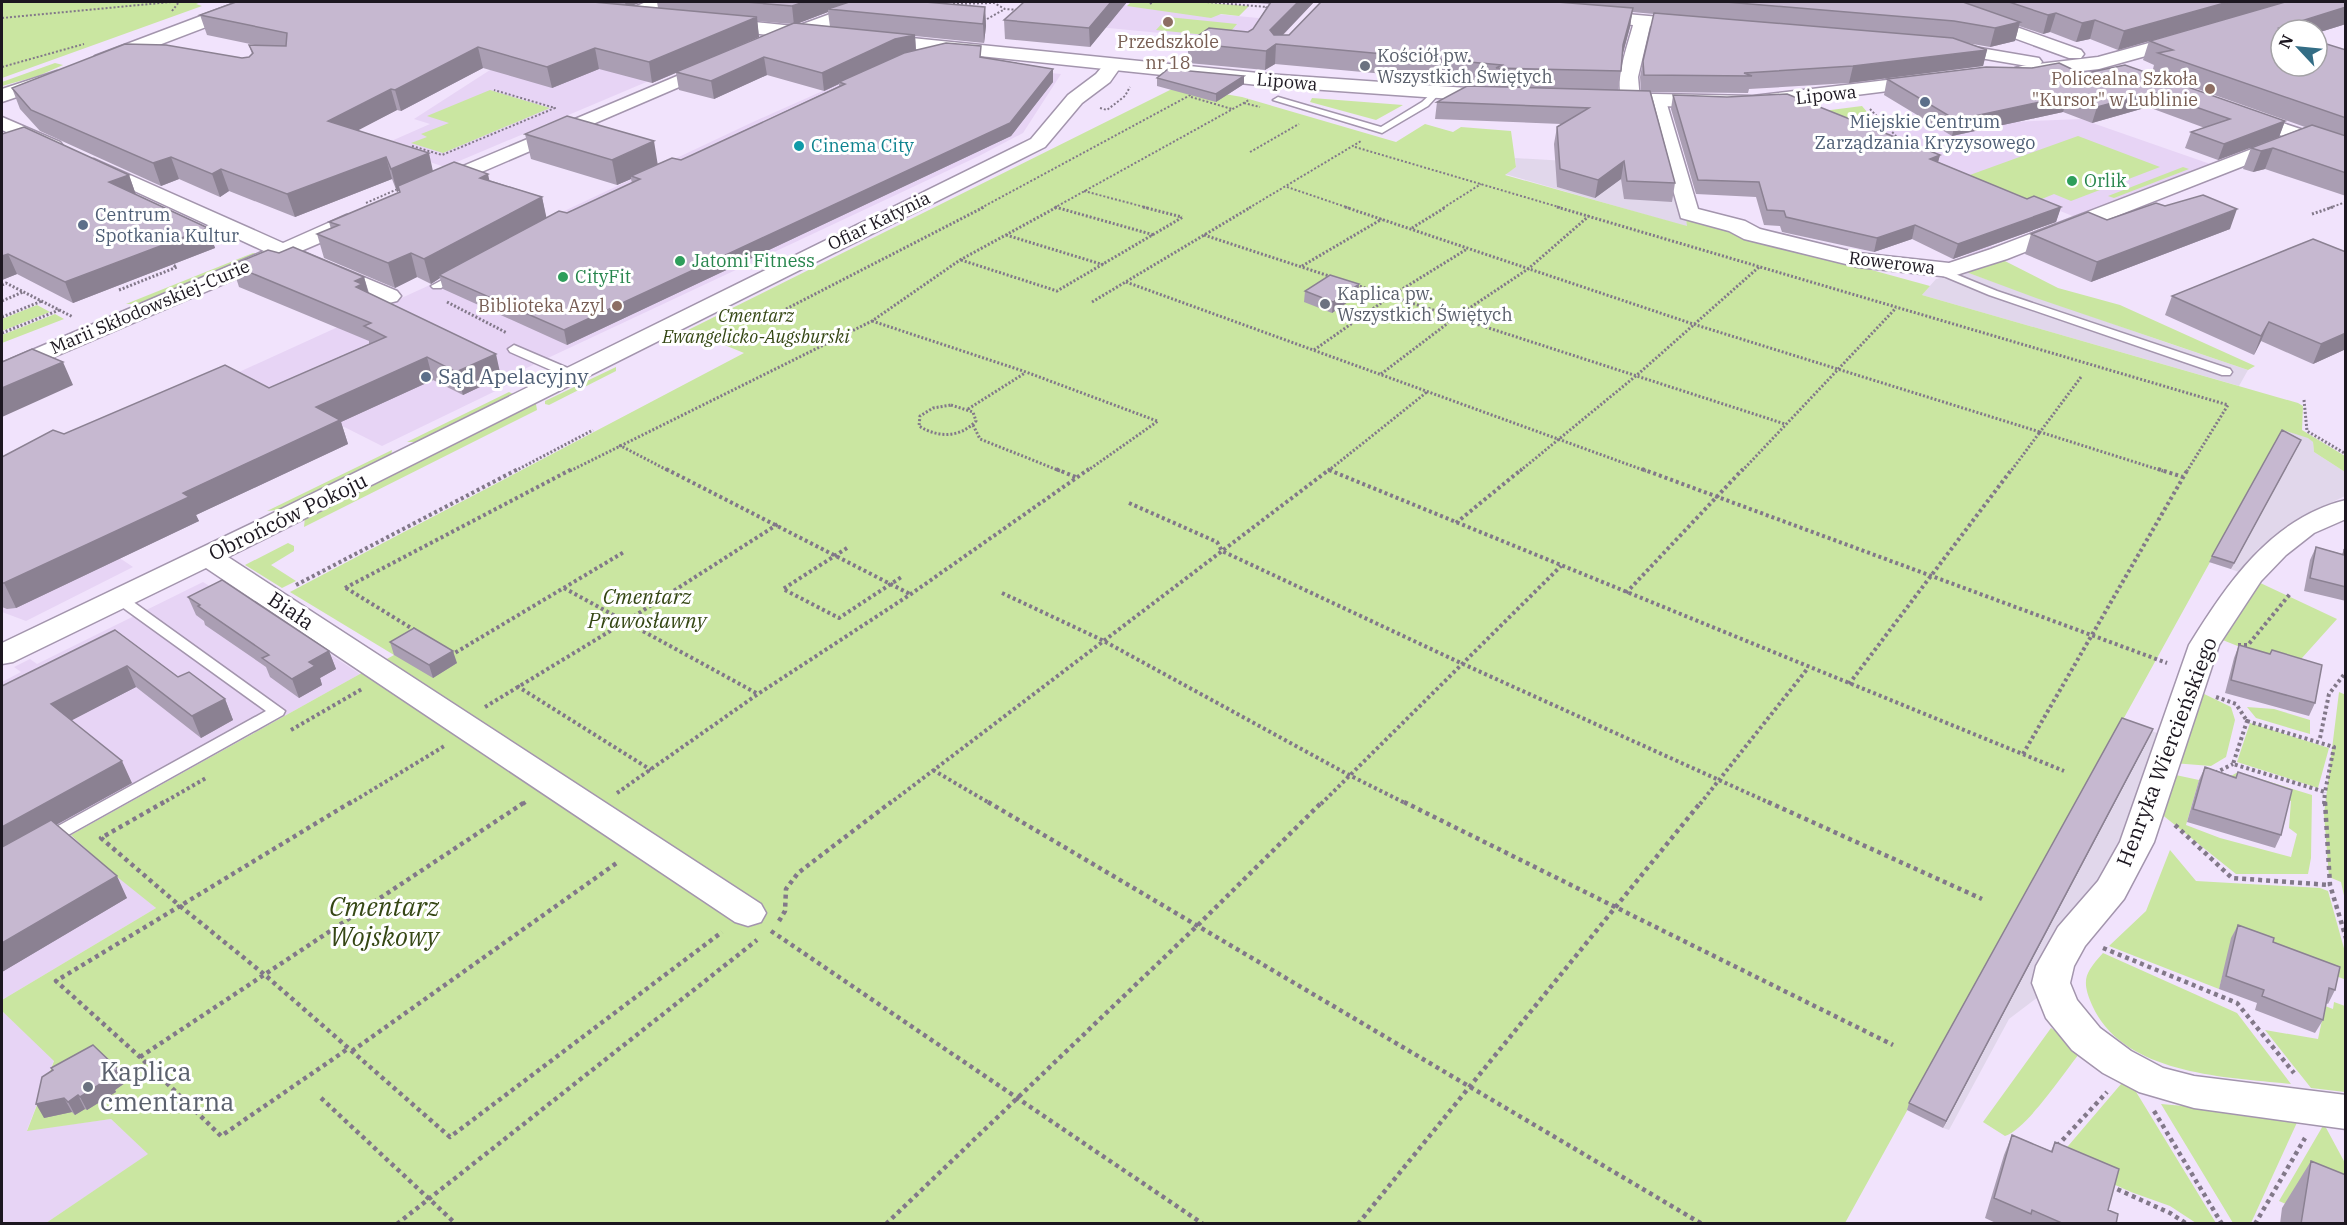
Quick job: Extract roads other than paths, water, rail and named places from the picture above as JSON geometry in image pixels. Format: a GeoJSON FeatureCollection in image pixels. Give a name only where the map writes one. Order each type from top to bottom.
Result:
{"type":"FeatureCollection","features":[{"type":"Feature","properties":{"kind":"street"},"geometry":{"type":"LineString","coordinates":[[2,96],[131,50],[254,2]]}},
{"type":"Feature","properties":{"kind":"street"},"geometry":{"type":"LineString","coordinates":[[753,49],[878,2]]}},
{"type":"Feature","properties":{"kind":"street"},"geometry":{"type":"LineString","coordinates":[[1932,2],[2128,74]]}},
{"type":"Feature","properties":{"kind":"street"},"geometry":{"type":"LineString","coordinates":[[1958,11],[1988,2]]}},
{"type":"Feature","properties":{"kind":"street"},"geometry":{"type":"LineString","coordinates":[[606,14],[629,16],[661,10]]}},
{"type":"Feature","properties":{"kind":"street"},"geometry":{"type":"LineString","coordinates":[[1573,14],[1707,26]]}},
{"type":"Feature","properties":{"kind":"street"},"geometry":{"type":"LineString","coordinates":[[1631,100],[1629,77],[1643,20]]}},
{"type":"Feature","properties":{"kind":"street"},"geometry":{"type":"LineString","coordinates":[[698,22],[837,37]]}},
{"type":"Feature","properties":{"kind":"street"},"geometry":{"type":"LineString","coordinates":[[2202,33],[2164,47],[2099,63],[1987,74],[2075,54],[2202,33]]}},
{"type":"Feature","properties":{"kind":"street","name":"Lipowa"},"geometry":{"type":"LineString","coordinates":[[857,39],[1088,63],[1435,93],[1512,97]]}},
{"type":"Feature","properties":{"kind":"street"},"geometry":{"type":"LineString","coordinates":[[1925,45],[2033,62]]}},
{"type":"Feature","properties":{"kind":"street"},"geometry":{"type":"LineString","coordinates":[[131,50],[157,56]]}},
{"type":"Feature","properties":{"kind":"street"},"geometry":{"type":"LineString","coordinates":[[415,194],[733,58]]}},
{"type":"Feature","properties":{"kind":"street","name":"Ofiar Katynia"},"geometry":{"type":"LineString","coordinates":[[1075,99],[1077,75],[1088,63]]}},
{"type":"Feature","properties":{"kind":"street","name":"Ofiar Katynia"},"geometry":{"type":"LineString","coordinates":[[573,375],[742,288],[1038,143],[1075,99],[1103,78],[1113,65]]}},
{"type":"Feature","properties":{"kind":"street","name":"Lipowa"},"geometry":{"type":"LineString","coordinates":[[1584,99],[1724,102],[1778,100],[1952,78]]}},
{"type":"Feature","properties":{"kind":"street","name":"Rowerowa"},"geometry":{"type":"LineString","coordinates":[[1657,101],[1689,213],[1737,226],[1752,234],[1818,252],[1858,260],[1938,270],[1957,269],[1999,254],[2302,137]]}},
{"type":"Feature","properties":{"kind":"street"},"geometry":{"type":"LineString","coordinates":[[2222,108],[2346,152]]}},
{"type":"Feature","properties":{"kind":"street"},"geometry":{"type":"LineString","coordinates":[[2,123],[389,296]]}},
{"type":"Feature","properties":{"kind":"street","name":"Marii Skłodowskiej-Curie"},"geometry":{"type":"LineString","coordinates":[[2,372],[371,212]]}},
{"type":"Feature","properties":{"kind":"street","name":"Obrońców Pokoju"},"geometry":{"type":"LineString","coordinates":[[5,650],[120,599],[573,375]]}},
{"type":"Feature","properties":{"kind":"street","name":"Henryka Wiercieńskiego"},"geometry":{"type":"LineString","coordinates":[[2334,1111],[2194,1092],[2153,1081],[2128,1068],[2086,1039],[2060,1007],[2051,983],[2055,966],[2074,933],[2111,890],[2137,842],[2204,645],[2251,575],[2276,549],[2304,527],[2346,508]]}},
{"type":"Feature","properties":{"kind":"street","name":"Biała"},"geometry":{"type":"LineString","coordinates":[[208,556],[759,921]]}},
{"type":"Feature","properties":{"kind":"lane"},"geometry":{"type":"LineString","coordinates":[[923,56],[958,48]]}},
{"type":"Feature","properties":{"kind":"lane"},"geometry":{"type":"LineString","coordinates":[[1278,100],[1382,130],[1425,104],[1435,93]]}},
{"type":"Feature","properties":{"kind":"lane"},"geometry":{"type":"LineString","coordinates":[[437,286],[472,267]]}},
{"type":"Feature","properties":{"kind":"lane"},"geometry":{"type":"LineString","coordinates":[[1938,270],[1993,293],[2226,372]]}},
{"type":"Feature","properties":{"kind":"lane"},"geometry":{"type":"LineString","coordinates":[[514,349],[573,375]]}},
{"type":"Feature","properties":{"kind":"lane"},"geometry":{"type":"LineString","coordinates":[[32,848],[277,711],[120,599]]}},
{"type":"Feature","properties":{"kind":"place","name":"Przedszkole nr 18"},"geometry":{"type":"Point","coordinates":[1168,22]}},
{"type":"Feature","properties":{"kind":"place","name":"Kościół pw. Wszystkich Świętych"},"geometry":{"type":"Point","coordinates":[1365,66]}},
{"type":"Feature","properties":{"kind":"place","name":"Policealna Szkoła \"Kursor\" w Lublinie"},"geometry":{"type":"Point","coordinates":[2210,89]}},
{"type":"Feature","properties":{"kind":"place","name":"Miejskie Centrum Zarządzania Kryzysowego"},"geometry":{"type":"Point","coordinates":[1925,102]}},
{"type":"Feature","properties":{"kind":"place","name":"Cinema City"},"geometry":{"type":"Point","coordinates":[799,146]}},
{"type":"Feature","properties":{"kind":"place","name":"Orlik"},"geometry":{"type":"Point","coordinates":[2072,181]}},
{"type":"Feature","properties":{"kind":"place","name":"Centrum Spotkania Kultur"},"geometry":{"type":"Point","coordinates":[83,225]}},
{"type":"Feature","properties":{"kind":"place","name":"Jatomi Fitness"},"geometry":{"type":"Point","coordinates":[680,261]}},
{"type":"Feature","properties":{"kind":"place","name":"CityFit"},"geometry":{"type":"Point","coordinates":[563,277]}},
{"type":"Feature","properties":{"kind":"place","name":"Kaplica pw. Wszystkich Świętych"},"geometry":{"type":"Point","coordinates":[1325,304]}},
{"type":"Feature","properties":{"kind":"place","name":"Biblioteka Azyl"},"geometry":{"type":"Point","coordinates":[617,306]}},
{"type":"Feature","properties":{"kind":"place","name":"Sąd Apelacyjny"},"geometry":{"type":"Point","coordinates":[426,377]}},
{"type":"Feature","properties":{"kind":"place","name":"Kaplica cmentarna"},"geometry":{"type":"Point","coordinates":[88,1087]}},
{"type":"Feature","properties":{"kind":"park label","name":"Cmentarz Ewangelicko-Augsburski"},"geometry":{"type":"Point","coordinates":[756,326]}},
{"type":"Feature","properties":{"kind":"park label","name":"Cmentarz Prawosławny"},"geometry":{"type":"Point","coordinates":[647,609]}},
{"type":"Feature","properties":{"kind":"park label","name":"Cmentarz Wojskowy"},"geometry":{"type":"Point","coordinates":[384,922]}}]}
